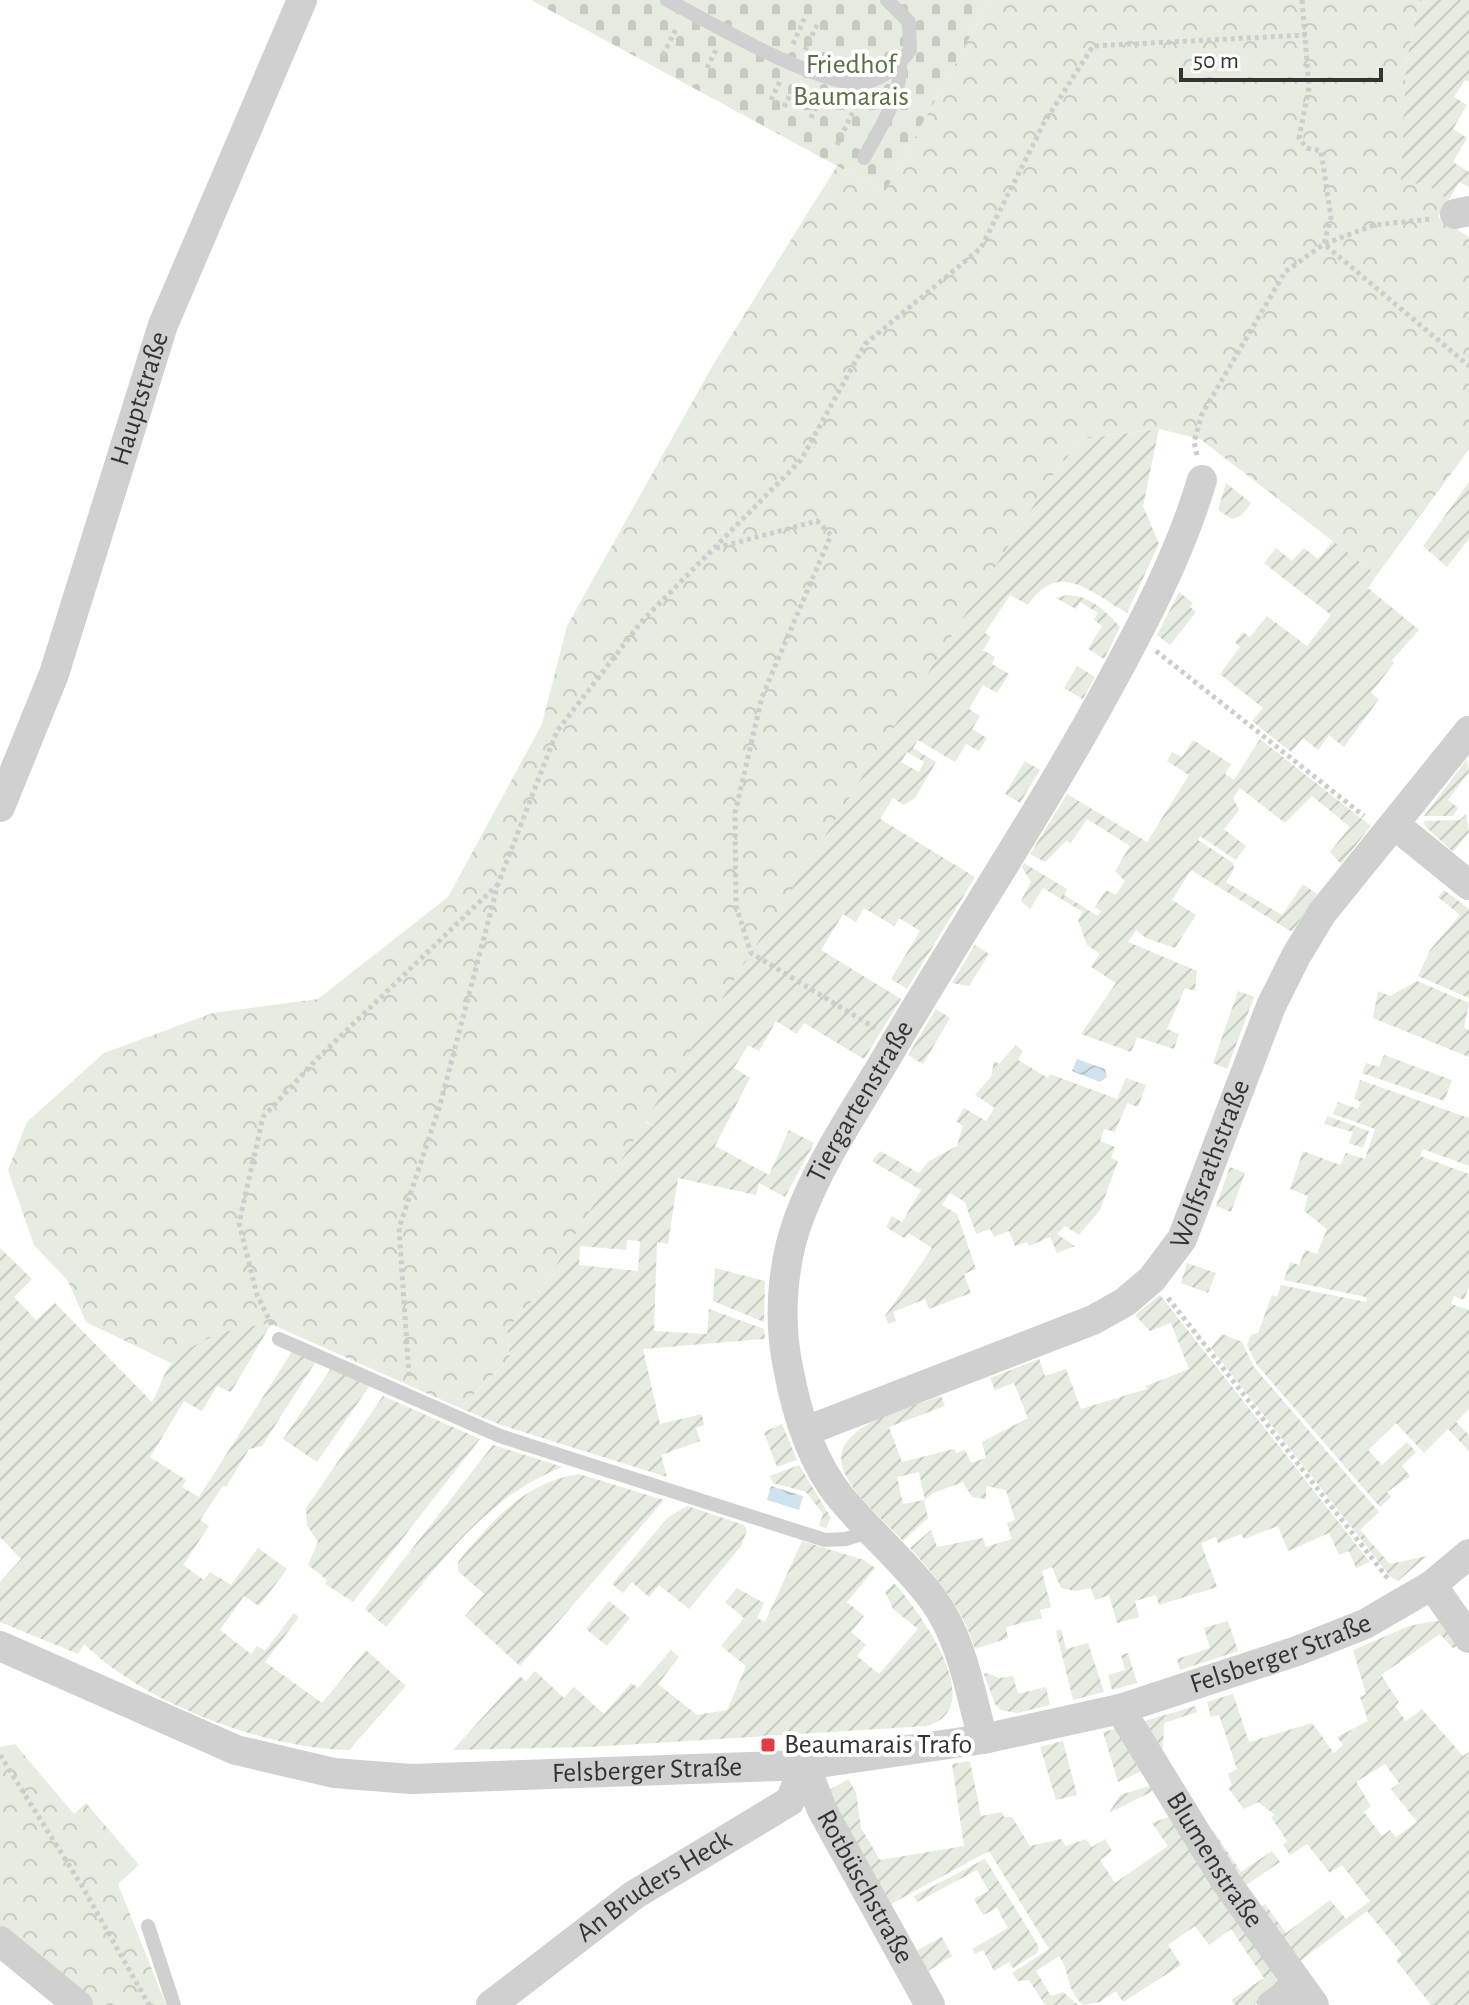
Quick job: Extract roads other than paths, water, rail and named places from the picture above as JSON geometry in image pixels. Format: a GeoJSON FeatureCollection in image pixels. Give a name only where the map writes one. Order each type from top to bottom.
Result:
{"type":"FeatureCollection","features":[{"type":"Feature","properties":{"kind":"street","name":"Hauptstraße"},"geometry":{"type":"LineString","coordinates":[[0,807],[54,674],[163,325],[302,0]]}},
{"type":"Feature","properties":{"kind":"street","name":"Tiergartenstraße"},"geometry":{"type":"LineString","coordinates":[[983,1739],[947,1622],[933,1599],[838,1495],[821,1467],[792,1385],[784,1328],[785,1279],[791,1245],[811,1190],[896,1041],[1088,725],[1173,565],[1202,480]]}},
{"type":"Feature","properties":{"kind":"street","name":"Wolfsrathstraße"},"geometry":{"type":"LineString","coordinates":[[806,1431],[1093,1320],[1125,1302],[1152,1279],[1182,1239],[1271,1006],[1296,956],[1322,913],[1469,731]]}},
{"type":"Feature","properties":{"kind":"street"},"geometry":{"type":"LineString","coordinates":[[1391,829],[1469,885]]}},
{"type":"Feature","properties":{"kind":"street","name":"Felsberger Straße"},"geometry":{"type":"LineString","coordinates":[[0,1646],[61,1670],[223,1745],[334,1773],[411,1779],[805,1765],[983,1739],[1120,1709],[1297,1651],[1365,1624],[1407,1602],[1469,1554]]}},
{"type":"Feature","properties":{"kind":"street"},"geometry":{"type":"LineString","coordinates":[[1432,1585],[1469,1638]]}},
{"type":"Feature","properties":{"kind":"street","name":"Blumenstraße"},"geometry":{"type":"LineString","coordinates":[[1120,1709],[1218,1869],[1307,1996]]}},
{"type":"Feature","properties":{"kind":"street","name":"An Bruders Heck"},"geometry":{"type":"LineString","coordinates":[[491,2005],[634,1895],[790,1801],[805,1765]]}},
{"type":"Feature","properties":{"kind":"street","name":"Rotbüschstraße"},"geometry":{"type":"LineString","coordinates":[[805,1765],[822,1810],[930,2005]]}},
{"type":"Feature","properties":{"kind":"street"},"geometry":{"type":"LineString","coordinates":[[0,1941],[78,2005]]}},
{"type":"Feature","properties":{"kind":"street"},"geometry":{"type":"LineString","coordinates":[[1272,2005],[1307,1996]]}},
{"type":"Feature","properties":{"kind":"lane"},"geometry":{"type":"LineString","coordinates":[[667,0],[825,78],[850,83],[867,82],[900,63],[910,50],[912,35],[909,22],[887,0]]}},
{"type":"Feature","properties":{"kind":"lane"},"geometry":{"type":"LineString","coordinates":[[864,158],[889,111],[901,73],[900,63]]}},
{"type":"Feature","properties":{"kind":"lane"},"geometry":{"type":"LineString","coordinates":[[279,1339],[500,1436],[825,1540],[846,1539],[870,1531]]}},
{"type":"Feature","properties":{"kind":"lane"},"geometry":{"type":"LineString","coordinates":[[148,1926],[174,2005]]}},
{"type":"Feature","properties":{"kind":"water"},"geometry":{"type":"Polygon","coordinates":[[[1077,1059],[1105,1069],[1107,1077],[1100,1082],[1072,1071],[1077,1059]]]}},
{"type":"Feature","properties":{"kind":"water"},"geometry":{"type":"Polygon","coordinates":[[[771,1486],[803,1496],[799,1510],[767,1500],[771,1486]]]}},
{"type":"Feature","properties":{"kind":"place","name":"Beaumarais Trafo"},"geometry":{"type":"Point","coordinates":[768,1745]}},
{"type":"Feature","properties":{"kind":"park label","name":"Friedhof Baumarais"},"geometry":{"type":"Point","coordinates":[851,81]}}]}
